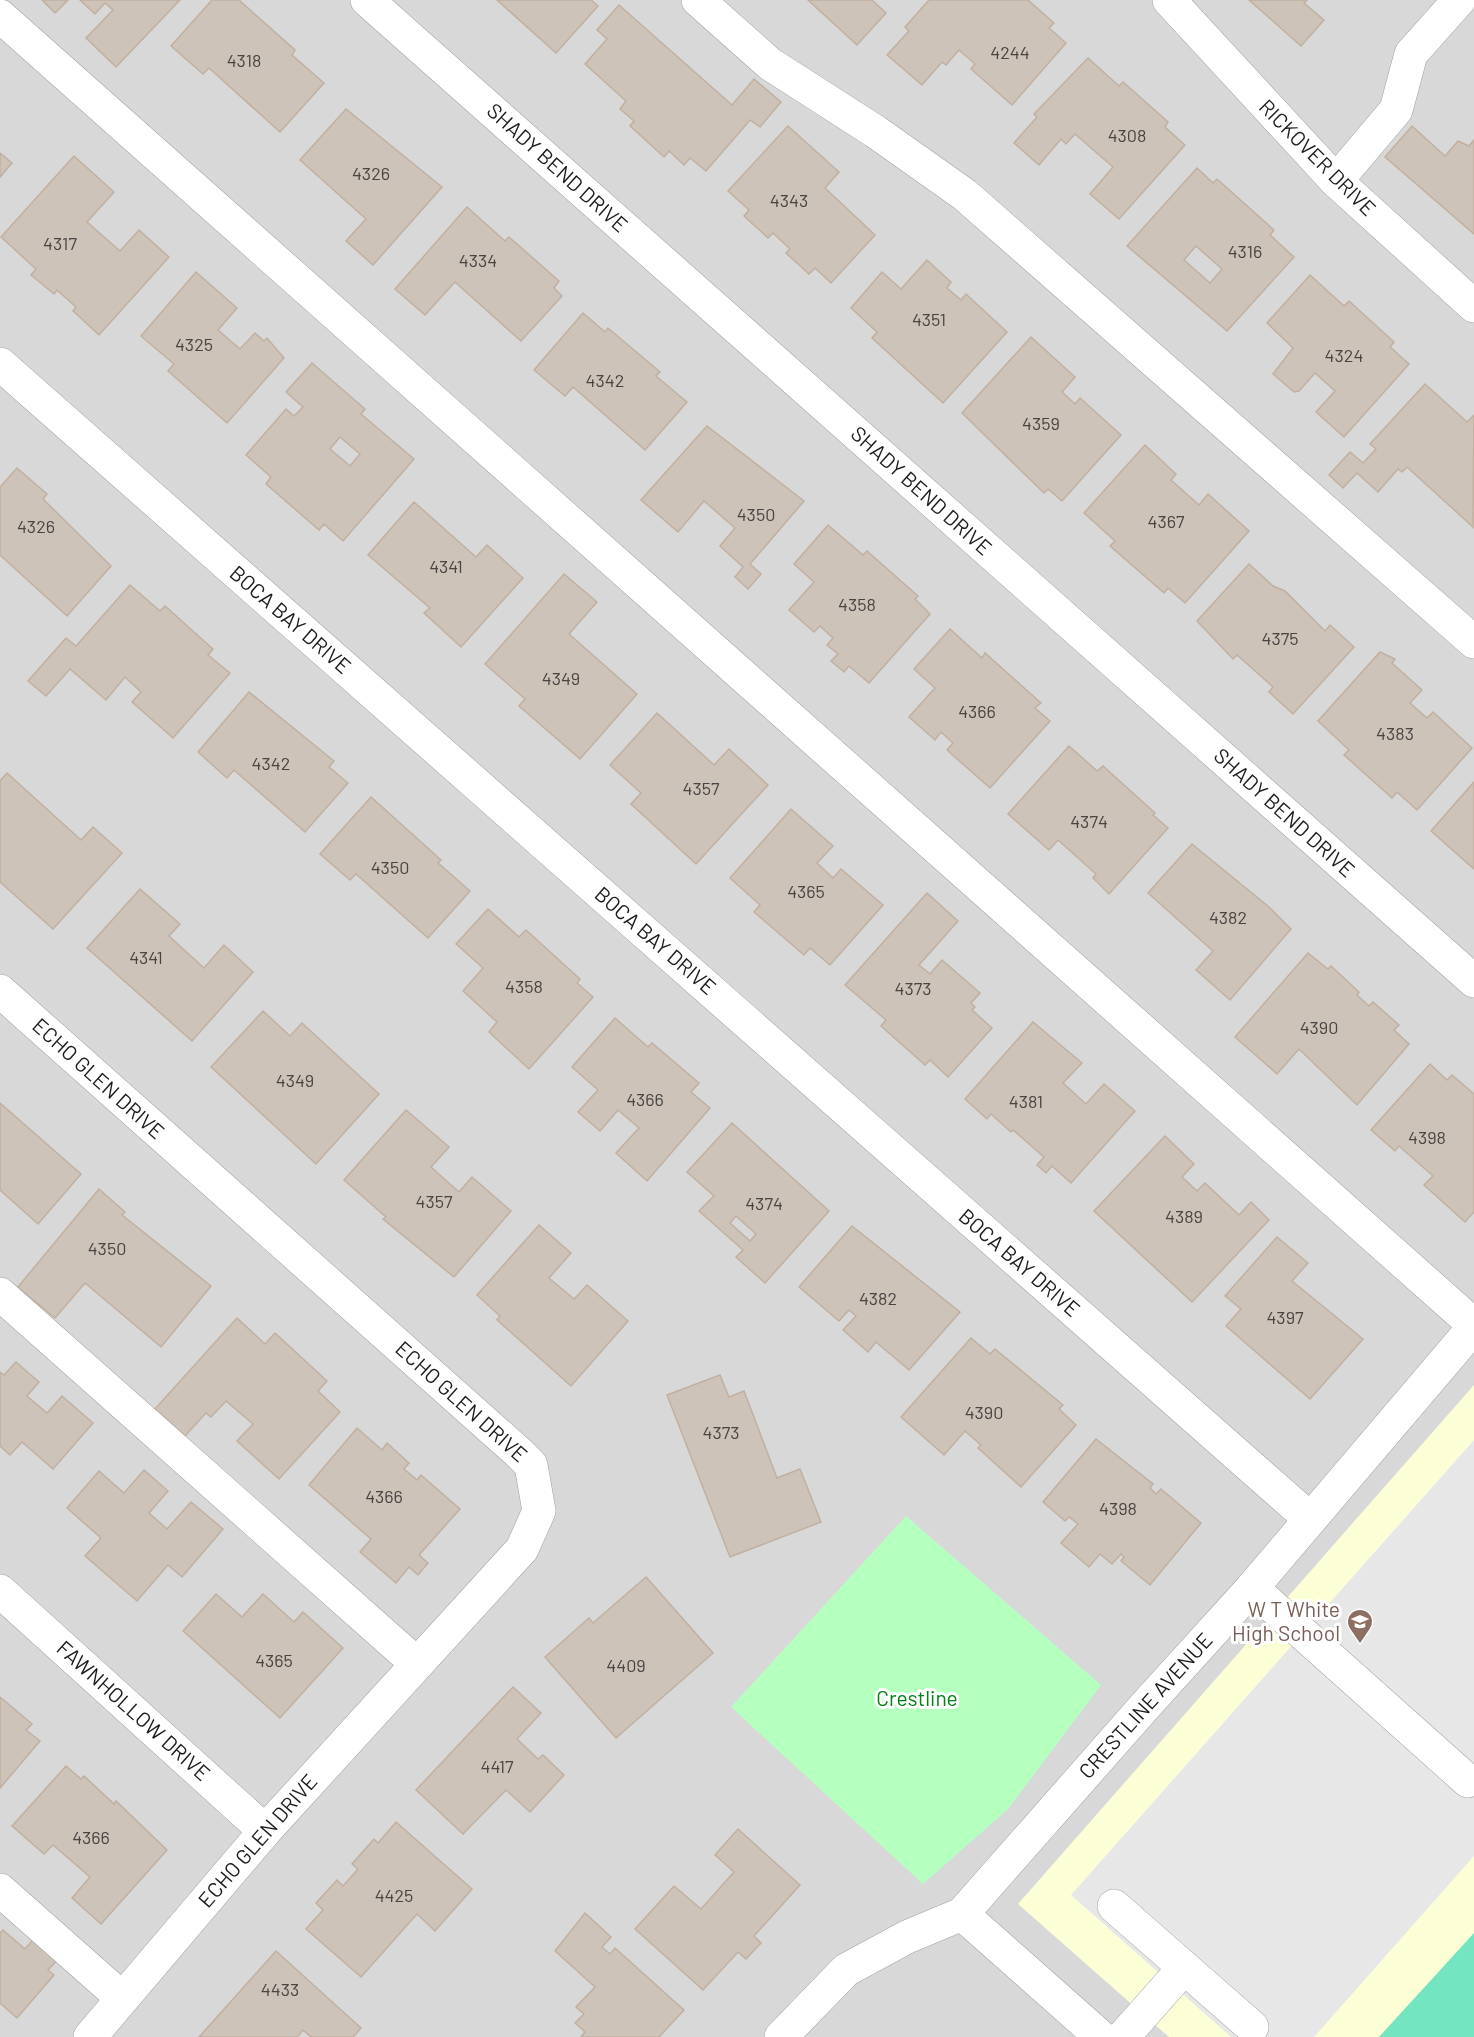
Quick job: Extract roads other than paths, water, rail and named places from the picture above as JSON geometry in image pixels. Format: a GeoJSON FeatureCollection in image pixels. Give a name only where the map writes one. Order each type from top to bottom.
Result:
{"type":"FeatureCollection","features":[{"type":"Feature","properties":{"kind":"street","name":"SHADY BEND DRIVE"},"geometry":{"type":"LineString","coordinates":[[367,0],[1474,981]]}},
{"type":"Feature","properties":{"kind":"street"},"geometry":{"type":"LineString","coordinates":[[698,0],[770,64],[876,132],[965,195],[1474,642]]}},
{"type":"Feature","properties":{"kind":"street","name":"RICKOVER DRIVE"},"geometry":{"type":"LineString","coordinates":[[1169,0],[1336,181],[1474,306]]}},
{"type":"Feature","properties":{"kind":"street"},"geometry":{"type":"LineString","coordinates":[[1336,181],[1396,110],[1411,54],[1459,0]]}},
{"type":"Feature","properties":{"kind":"street"},"geometry":{"type":"LineString","coordinates":[[0,16],[1474,1326]]}},
{"type":"Feature","properties":{"kind":"street","name":"BOCA BAY DRIVE"},"geometry":{"type":"LineString","coordinates":[[0,364],[1310,1519]]}},
{"type":"Feature","properties":{"kind":"street","name":"ECHO GLEN DRIVE"},"geometry":{"type":"LineString","coordinates":[[0,991],[531,1465],[539,1511],[522,1549],[265,1831],[90,2037]]}},
{"type":"Feature","properties":{"kind":"street"},"geometry":{"type":"LineString","coordinates":[[0,1293],[417,1664]]}},
{"type":"Feature","properties":{"kind":"street","name":"CRESTLINE AVENUE"},"geometry":{"type":"LineString","coordinates":[[781,2037],[846,1970],[907,1937],[962,1914],[1252,1588],[1474,1326]]}},
{"type":"Feature","properties":{"kind":"street"},"geometry":{"type":"LineString","coordinates":[[1252,1588],[1468,1781]]}},
{"type":"Feature","properties":{"kind":"street","name":"FAWNHOLLOW DRIVE"},"geometry":{"type":"LineString","coordinates":[[0,1591],[265,1831]]}},
{"type":"Feature","properties":{"kind":"street"},"geometry":{"type":"LineString","coordinates":[[0,1890],[122,1998]]}},
{"type":"Feature","properties":{"kind":"street"},"geometry":{"type":"LineString","coordinates":[[1114,1906],[1252,2027]]}},
{"type":"Feature","properties":{"kind":"street"},"geometry":{"type":"LineString","coordinates":[[962,1914],[1101,2037]]}},
{"type":"Feature","properties":{"kind":"street"},"geometry":{"type":"LineString","coordinates":[[1123,2037],[1184,1968]]}},
{"type":"Feature","properties":{"kind":"place","name":"W T White High School"},"geometry":{"type":"Point","coordinates":[1360,1645]}},
{"type":"Feature","properties":{"kind":"park label","name":"Crestline"},"geometry":{"type":"Point","coordinates":[917,1699]}}]}
